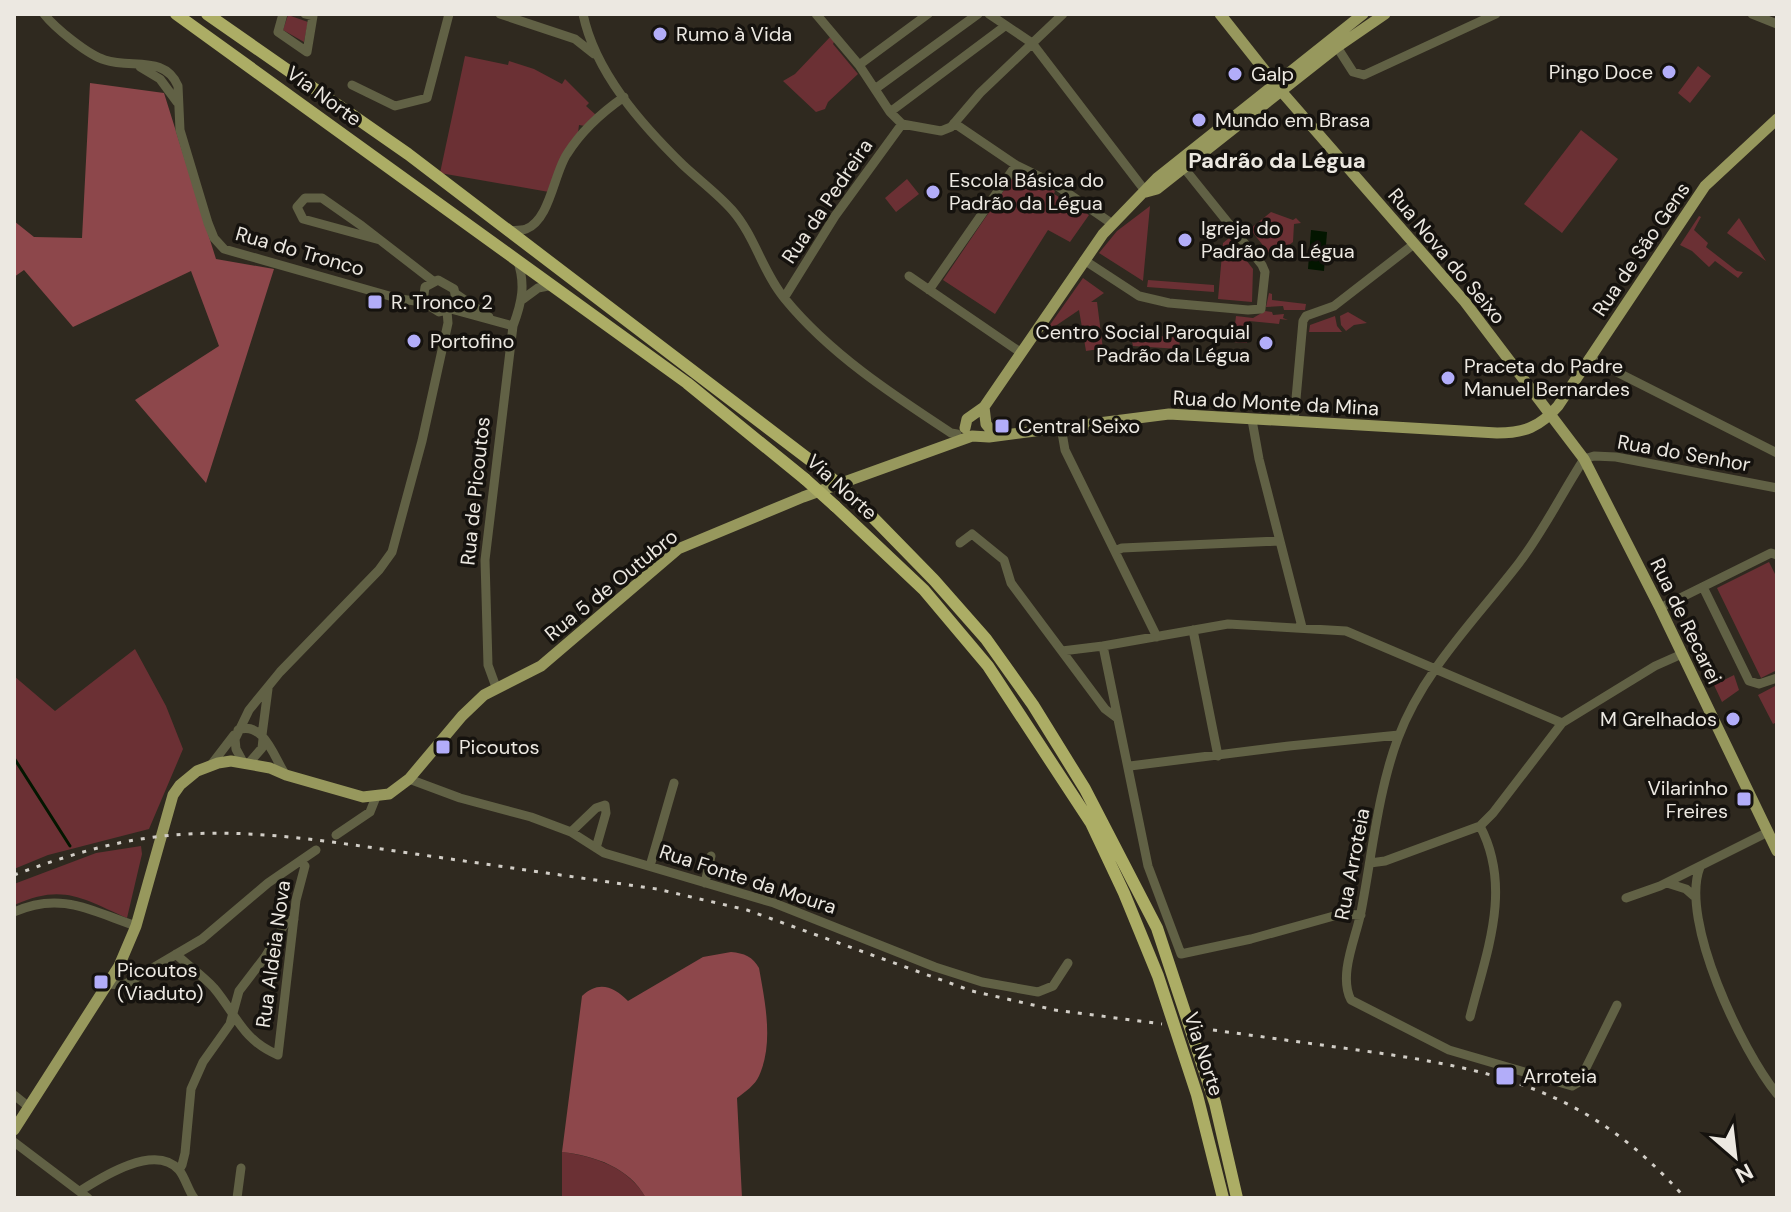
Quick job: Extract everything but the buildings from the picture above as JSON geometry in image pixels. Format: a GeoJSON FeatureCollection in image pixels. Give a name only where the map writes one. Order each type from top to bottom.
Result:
{"type":"FeatureCollection","features":[{"type":"Feature","properties":{"kind":"highway","name":"Via Norte"},"geometry":{"type":"LineString","coordinates":[[176,14],[687,383],[805,479],[924,590],[988,666],[1091,823],[1158,976],[1197,1095],[1222,1196]]}},
{"type":"Feature","properties":{"kind":"highway","name":"Via Norte"},"geometry":{"type":"LineString","coordinates":[[207,14],[408,154],[771,427],[851,495],[934,580],[986,639],[1033,705],[1085,789],[1157,928],[1215,1103],[1237,1198]]}},
{"type":"Feature","properties":{"kind":"highway"},"geometry":{"type":"LineString","coordinates":[[1229,1163],[1246,1198]]}},
{"type":"Feature","properties":{"kind":"main road","name":"Rua Nova do Seixo"},"geometry":{"type":"LineString","coordinates":[[1220,14],[1278,87],[1465,302],[1551,414]]}},
{"type":"Feature","properties":{"kind":"main road"},"geometry":{"type":"LineString","coordinates":[[1146,192],[1157,189],[1184,168],[1363,14]]}},
{"type":"Feature","properties":{"kind":"main road"},"geometry":{"type":"LineString","coordinates":[[984,407],[984,431],[965,435],[965,421],[984,407],[1111,223],[1157,178],[1278,87],[1385,14]]}},
{"type":"Feature","properties":{"kind":"main road","name":"Rua de São Gens"},"geometry":{"type":"LineString","coordinates":[[1551,414],[1705,186],[1777,119]]}},
{"type":"Feature","properties":{"kind":"main road","name":"Rua do Monte da Mina"},"geometry":{"type":"LineString","coordinates":[[965,435],[995,435],[1169,414],[1520,433],[1544,422],[1551,414]]}},
{"type":"Feature","properties":{"kind":"main road","name":"Rua de Recarei"},"geometry":{"type":"LineString","coordinates":[[1551,414],[1584,459],[1777,851]]}},
{"type":"Feature","properties":{"kind":"main road"},"geometry":{"type":"LineString","coordinates":[[973,415],[980,415],[995,435]]}},
{"type":"Feature","properties":{"kind":"main road","name":"Rua 5 de Outubro"},"geometry":{"type":"LineString","coordinates":[[376,797],[395,791],[409,779],[462,716],[496,687],[541,666],[666,558],[689,543],[965,435]]}},
{"type":"Feature","properties":{"kind":"main road"},"geometry":{"type":"LineString","coordinates":[[14,1130],[119,966],[136,926],[173,795],[188,777],[211,765],[246,762],[363,797],[376,797]]}},
{"type":"Feature","properties":{"kind":"street","name":"Rua do Tronco"},"geometry":{"type":"LineString","coordinates":[[44,14],[103,60],[138,66],[160,79],[177,102],[180,130],[208,223],[219,245],[279,266],[400,299],[423,302],[439,312],[449,310],[513,326]]}},
{"type":"Feature","properties":{"kind":"street"},"geometry":{"type":"LineString","coordinates":[[283,14],[278,32],[307,52],[313,16],[305,14]]}},
{"type":"Feature","properties":{"kind":"street"},"geometry":{"type":"LineString","coordinates":[[352,85],[395,106],[427,98],[449,14]]}},
{"type":"Feature","properties":{"kind":"street"},"geometry":{"type":"LineString","coordinates":[[500,14],[575,39],[597,56]]}},
{"type":"Feature","properties":{"kind":"street"},"geometry":{"type":"LineString","coordinates":[[583,14],[597,56],[624,97],[681,163],[733,211],[784,298],[817,333],[881,385],[947,430],[965,435]]}},
{"type":"Feature","properties":{"kind":"street"},"geometry":{"type":"LineString","coordinates":[[816,14],[859,65],[890,112],[902,124],[941,131],[954,123],[1061,15]]}},
{"type":"Feature","properties":{"kind":"street"},"geometry":{"type":"LineString","coordinates":[[859,65],[928,14]]}},
{"type":"Feature","properties":{"kind":"street"},"geometry":{"type":"LineString","coordinates":[[875,89],[978,14]]}},
{"type":"Feature","properties":{"kind":"street"},"geometry":{"type":"LineString","coordinates":[[989,14],[1032,43],[1146,192]]}},
{"type":"Feature","properties":{"kind":"street"},"geometry":{"type":"LineString","coordinates":[[1337,47],[1353,72],[1364,75],[1496,14]]}},
{"type":"Feature","properties":{"kind":"street"},"geometry":{"type":"LineString","coordinates":[[1752,14],[1777,24]]}},
{"type":"Feature","properties":{"kind":"street"},"geometry":{"type":"LineString","coordinates":[[575,39],[585,25]]}},
{"type":"Feature","properties":{"kind":"street"},"geometry":{"type":"LineString","coordinates":[[890,112],[1005,26]]}},
{"type":"Feature","properties":{"kind":"street"},"geometry":{"type":"LineString","coordinates":[[510,231],[528,228],[539,217],[569,150],[589,125],[624,97]]}},
{"type":"Feature","properties":{"kind":"street"},"geometry":{"type":"LineString","coordinates":[[954,123],[1016,165],[1053,183],[1111,223]]}},
{"type":"Feature","properties":{"kind":"street","name":"Rua da Pedreira"},"geometry":{"type":"LineString","coordinates":[[784,298],[835,216],[902,124]]}},
{"type":"Feature","properties":{"kind":"street"},"geometry":{"type":"LineString","coordinates":[[929,290],[1016,165]]}},
{"type":"Feature","properties":{"kind":"street"},"geometry":{"type":"LineString","coordinates":[[1084,260],[1139,296],[1169,303],[1261,309],[1265,272],[1262,265],[1184,168]]}},
{"type":"Feature","properties":{"kind":"street","name":"Rua do Tronco"},"geometry":{"type":"LineString","coordinates":[[380,240],[303,219],[297,207],[305,198],[322,198],[380,240],[433,281],[446,283],[456,294],[492,319]]}},
{"type":"Feature","properties":{"kind":"street"},"geometry":{"type":"LineString","coordinates":[[1294,421],[1303,321],[1306,316],[1334,306],[1414,244]]}},
{"type":"Feature","properties":{"kind":"street","name":"Rua de Picoutos"},"geometry":{"type":"LineString","coordinates":[[496,687],[488,665],[485,560],[513,326],[523,299],[517,259]]}},
{"type":"Feature","properties":{"kind":"street"},"geometry":{"type":"LineString","coordinates":[[909,276],[1020,352]]}},
{"type":"Feature","properties":{"kind":"street"},"geometry":{"type":"LineString","coordinates":[[423,302],[423,292],[433,281]]}},
{"type":"Feature","properties":{"kind":"street"},"geometry":{"type":"LineString","coordinates":[[523,299],[538,288],[553,285]]}},
{"type":"Feature","properties":{"kind":"street"},"geometry":{"type":"LineString","coordinates":[[211,765],[280,672],[379,570],[392,552],[422,441],[449,310],[456,294]]}},
{"type":"Feature","properties":{"kind":"street"},"geometry":{"type":"LineString","coordinates":[[1589,358],[1777,453]]}},
{"type":"Feature","properties":{"kind":"street"},"geometry":{"type":"LineString","coordinates":[[1252,420],[1302,627]]}},
{"type":"Feature","properties":{"kind":"street"},"geometry":{"type":"LineString","coordinates":[[1061,427],[1065,450],[1157,637]]}},
{"type":"Feature","properties":{"kind":"street","name":"Rua do Senhor"},"geometry":{"type":"LineString","coordinates":[[1584,459],[1616,457],[1777,488]]}},
{"type":"Feature","properties":{"kind":"street","name":"Rua Arroteia"},"geometry":{"type":"LineString","coordinates":[[1584,459],[1521,560],[1434,668],[1399,735],[1387,774],[1361,915],[1347,972],[1346,991],[1351,1000],[1449,1050],[1572,1086],[1579,1082],[1617,1005]]}},
{"type":"Feature","properties":{"kind":"street"},"geometry":{"type":"LineString","coordinates":[[960,543],[972,534],[1004,560],[1011,583],[1105,709],[1117,718]]}},
{"type":"Feature","properties":{"kind":"street"},"geometry":{"type":"LineString","coordinates":[[1115,551],[1122,548],[1279,541]]}},
{"type":"Feature","properties":{"kind":"street"},"geometry":{"type":"LineString","coordinates":[[1660,608],[1771,553],[1777,555]]}},
{"type":"Feature","properties":{"kind":"street"},"geometry":{"type":"LineString","coordinates":[[1703,587],[1749,681],[1759,684],[1777,678]]}},
{"type":"Feature","properties":{"kind":"street"},"geometry":{"type":"LineString","coordinates":[[1062,651],[1228,624],[1346,631],[1562,723]]}},
{"type":"Feature","properties":{"kind":"street"},"geometry":{"type":"LineString","coordinates":[[1193,630],[1218,756]]}},
{"type":"Feature","properties":{"kind":"street"},"geometry":{"type":"LineString","coordinates":[[1103,646],[1130,766],[1148,866],[1181,954],[1251,939],[1341,914],[1361,915]]}},
{"type":"Feature","properties":{"kind":"street"},"geometry":{"type":"LineString","coordinates":[[1370,863],[1399,857],[1480,826],[1562,723],[1655,666],[1682,654]]}},
{"type":"Feature","properties":{"kind":"street"},"geometry":{"type":"LineString","coordinates":[[237,731],[235,747],[246,762],[262,748],[268,689]]}},
{"type":"Feature","properties":{"kind":"street"},"geometry":{"type":"LineString","coordinates":[[237,731],[252,727],[286,775]]}},
{"type":"Feature","properties":{"kind":"street"},"geometry":{"type":"LineString","coordinates":[[1130,766],[1399,735]]}},
{"type":"Feature","properties":{"kind":"street","name":"Rua Fonte da Moura"},"geometry":{"type":"LineString","coordinates":[[409,779],[571,832],[604,853],[774,903],[935,967],[1009,988],[1038,992],[1046,989],[1059,979],[1068,963]]}},
{"type":"Feature","properties":{"kind":"street"},"geometry":{"type":"LineString","coordinates":[[650,866],[674,783]]}},
{"type":"Feature","properties":{"kind":"street","name":"Rua 5 de Outubro"},"geometry":{"type":"LineString","coordinates":[[336,835],[370,812],[376,797]]}},
{"type":"Feature","properties":{"kind":"street"},"geometry":{"type":"LineString","coordinates":[[571,832],[596,808],[605,805],[606,813],[596,848]]}},
{"type":"Feature","properties":{"kind":"street"},"geometry":{"type":"LineString","coordinates":[[1470,1017],[1497,906],[1491,851],[1480,826]]}},
{"type":"Feature","properties":{"kind":"street"},"geometry":{"type":"LineString","coordinates":[[1626,898],[1667,883],[1768,832]]}},
{"type":"Feature","properties":{"kind":"street"},"geometry":{"type":"LineString","coordinates":[[108,984],[124,985],[202,939],[268,883],[316,850]]}},
{"type":"Feature","properties":{"kind":"street"},"geometry":{"type":"LineString","coordinates":[[705,883],[711,856]]}},
{"type":"Feature","properties":{"kind":"street","name":"Rua Aldeia Nova"},"geometry":{"type":"LineString","coordinates":[[232,1016],[265,1049],[278,1055],[294,919],[305,866],[300,861]]}},
{"type":"Feature","properties":{"kind":"street"},"geometry":{"type":"LineString","coordinates":[[1700,867],[1694,896],[1711,967],[1722,996],[1764,1078],[1777,1094]]}},
{"type":"Feature","properties":{"kind":"street"},"geometry":{"type":"LineString","coordinates":[[1667,883],[1686,889],[1694,896]]}},
{"type":"Feature","properties":{"kind":"street"},"geometry":{"type":"LineString","coordinates":[[14,912],[31,905],[58,902],[77,904],[136,926]]}},
{"type":"Feature","properties":{"kind":"street"},"geometry":{"type":"LineString","coordinates":[[179,1170],[185,1153],[191,1089],[203,1062],[230,1024],[239,991],[286,922],[294,919]]}},
{"type":"Feature","properties":{"kind":"street"},"geometry":{"type":"LineString","coordinates":[[176,954],[209,982],[232,1016]]}},
{"type":"Feature","properties":{"kind":"street"},"geometry":{"type":"LineString","coordinates":[[119,966],[132,972],[147,970]]}},
{"type":"Feature","properties":{"kind":"street"},"geometry":{"type":"LineString","coordinates":[[14,1095],[29,1107]]}},
{"type":"Feature","properties":{"kind":"street"},"geometry":{"type":"LineString","coordinates":[[14,1142],[84,1195],[133,1163],[163,1161],[179,1170],[194,1198]]}},
{"type":"Feature","properties":{"kind":"street"},"geometry":{"type":"LineString","coordinates":[[237,1198],[241,1168]]}},
{"type":"Feature","properties":{"kind":"shaded area"},"geometry":{"type":"Polygon","coordinates":[[[288,15],[308,22],[304,42],[283,30],[288,15]]]}},
{"type":"Feature","properties":{"kind":"shaded area"},"geometry":{"type":"Polygon","coordinates":[[[831,36],[835,40],[833,44],[858,74],[828,102],[825,109],[816,112],[783,81],[795,74],[831,36]]]}},
{"type":"Feature","properties":{"kind":"shaded area"},"geometry":{"type":"Polygon","coordinates":[[[465,56],[508,65],[509,61],[534,69],[562,84],[565,79],[589,103],[586,106],[596,115],[585,126],[579,125],[549,192],[440,173],[465,56]]]}},
{"type":"Feature","properties":{"kind":"shaded area"},"geometry":{"type":"Polygon","coordinates":[[[1698,66],[1711,76],[1690,103],[1678,93],[1698,66]]]}},
{"type":"Feature","properties":{"kind":"shaded area"},"geometry":{"type":"Polygon","coordinates":[[[90,83],[164,93],[216,259],[274,269],[206,483],[135,400],[219,346],[191,271],[73,327],[24,270],[14,277],[14,221],[34,237],[82,238],[90,83]]]}},
{"type":"Feature","properties":{"kind":"shaded area"},"geometry":{"type":"Polygon","coordinates":[[[1581,130],[1618,159],[1562,233],[1524,204],[1581,130]]]}},
{"type":"Feature","properties":{"kind":"shaded area"},"geometry":{"type":"Polygon","coordinates":[[[1017,171],[1055,191],[1054,194],[1089,215],[1070,242],[1048,230],[995,314],[943,280],[1017,171]]]}},
{"type":"Feature","properties":{"kind":"shaded area"},"geometry":{"type":"Polygon","coordinates":[[[907,179],[919,194],[896,212],[885,198],[907,179]]]}},
{"type":"Feature","properties":{"kind":"shaded area"},"geometry":{"type":"Polygon","coordinates":[[[1150,206],[1143,281],[1099,253],[1117,231],[1150,206]]]}},
{"type":"Feature","properties":{"kind":"shaded area"},"geometry":{"type":"Polygon","coordinates":[[[1271,212],[1293,220],[1296,218],[1301,223],[1294,224],[1293,242],[1273,258],[1250,229],[1271,212]]]}},
{"type":"Feature","properties":{"kind":"shaded area"},"geometry":{"type":"Polygon","coordinates":[[[1699,216],[1694,230],[1708,243],[1706,247],[1737,271],[1743,272],[1738,278],[1715,261],[1709,267],[1692,251],[1680,245],[1699,216]]]}},
{"type":"Feature","properties":{"kind":"shaded area"},"geometry":{"type":"Polygon","coordinates":[[[1739,218],[1766,261],[1727,233],[1739,218]]]}},
{"type":"Feature","properties":{"kind":"shaded area"},"geometry":{"type":"Polygon","coordinates":[[[1311,230],[1327,232],[1324,271],[1308,269],[1311,230]]]}},
{"type":"Feature","properties":{"kind":"shaded area"},"geometry":{"type":"Polygon","coordinates":[[[1229,238],[1253,269],[1252,302],[1218,299],[1223,243],[1229,238]]]}},
{"type":"Feature","properties":{"kind":"shaded area"},"geometry":{"type":"Polygon","coordinates":[[[1083,278],[1104,293],[1091,302],[1097,302],[1104,357],[1101,357],[1099,349],[1086,351],[1079,310],[1047,329],[1083,278]]]}},
{"type":"Feature","properties":{"kind":"shaded area"},"geometry":{"type":"Polygon","coordinates":[[[1148,280],[1214,285],[1214,292],[1147,287],[1148,280]]]}},
{"type":"Feature","properties":{"kind":"shaded area"},"geometry":{"type":"Polygon","coordinates":[[[1269,293],[1272,300],[1306,304],[1305,310],[1266,307],[1269,293]]]}},
{"type":"Feature","properties":{"kind":"shaded area"},"geometry":{"type":"Polygon","coordinates":[[[1265,311],[1273,315],[1284,314],[1283,318],[1288,320],[1280,319],[1279,324],[1249,321],[1247,343],[1233,342],[1236,316],[1253,318],[1265,311]]]}},
{"type":"Feature","properties":{"kind":"shaded area"},"geometry":{"type":"Polygon","coordinates":[[[1348,312],[1367,323],[1354,325],[1346,331],[1341,325],[1340,316],[1348,312]]]}},
{"type":"Feature","properties":{"kind":"shaded area"},"geometry":{"type":"Polygon","coordinates":[[[1335,316],[1342,332],[1309,332],[1310,325],[1335,316]]]}},
{"type":"Feature","properties":{"kind":"shaded area"},"geometry":{"type":"Polygon","coordinates":[[[1130,333],[1180,338],[1179,349],[1133,346],[1130,333]]]}},
{"type":"Feature","properties":{"kind":"shaded area"},"geometry":{"type":"Polygon","coordinates":[[[1769,562],[1777,578],[1777,670],[1761,678],[1717,588],[1769,562]]]}},
{"type":"Feature","properties":{"kind":"shaded area"},"geometry":{"type":"Polygon","coordinates":[[[135,649],[166,706],[183,749],[149,829],[48,855],[14,869],[14,676],[55,711],[135,649]]]}},
{"type":"Feature","properties":{"kind":"shaded area"},"geometry":{"type":"Polygon","coordinates":[[[1734,675],[1739,690],[1722,702],[1714,685],[1734,675]]]}},
{"type":"Feature","properties":{"kind":"shaded area"},"geometry":{"type":"Polygon","coordinates":[[[1777,685],[1777,722],[1773,724],[1758,695],[1777,685]]]}},
{"type":"Feature","properties":{"kind":"shaded area"},"geometry":{"type":"Polygon","coordinates":[[[141,846],[142,854],[127,918],[84,899],[59,894],[31,898],[14,905],[14,884],[96,853],[141,846]]]}},
{"type":"Feature","properties":{"kind":"shaded area"},"geometry":{"type":"Polygon","coordinates":[[[731,952],[748,956],[759,968],[767,1022],[766,1050],[759,1076],[737,1098],[742,1198],[646,1198],[621,1171],[599,1160],[562,1152],[582,996],[594,988],[606,987],[628,1001],[703,957],[731,952]]]}},
{"type":"Feature","properties":{"kind":"shaded area"},"geometry":{"type":"Polygon","coordinates":[[[562,1152],[599,1160],[621,1171],[646,1198],[562,1198],[562,1152]]]}},
{"type":"Feature","properties":{"kind":"waterway"},"geometry":{"type":"LineString","coordinates":[[14,758],[70,846]]}},
{"type":"Feature","properties":{"kind":"railway"},"geometry":{"type":"LineString","coordinates":[[14,875],[83,852],[155,837],[219,833],[314,840],[657,889],[747,910],[972,991],[1055,1010],[1162,1024]]}},
{"type":"Feature","properties":{"kind":"railway"},"geometry":{"type":"LineString","coordinates":[[1213,1030],[1414,1058],[1501,1078],[1541,1092],[1615,1133],[1650,1162],[1685,1198]]}},
{"type":"Feature","properties":{"kind":"place","name":"Rumo à Vida"},"geometry":{"type":"Point","coordinates":[660,34]}},
{"type":"Feature","properties":{"kind":"place","name":"Pingo Doce"},"geometry":{"type":"Point","coordinates":[1669,72]}},
{"type":"Feature","properties":{"kind":"place","name":"Galp"},"geometry":{"type":"Point","coordinates":[1235,74]}},
{"type":"Feature","properties":{"kind":"place","name":"Mundo em Brasa"},"geometry":{"type":"Point","coordinates":[1199,120]}},
{"type":"Feature","properties":{"kind":"place","name":"Escola Básica do Padrão da Légua"},"geometry":{"type":"Point","coordinates":[933,192]}},
{"type":"Feature","properties":{"kind":"place","name":"Igreja do Padrão da Légua"},"geometry":{"type":"Point","coordinates":[1185,240]}},
{"type":"Feature","properties":{"kind":"place","name":"R. Tronco 2"},"geometry":{"type":"Point","coordinates":[375,302]}},
{"type":"Feature","properties":{"kind":"place","name":"Portofino"},"geometry":{"type":"Point","coordinates":[414,341]}},
{"type":"Feature","properties":{"kind":"place","name":"Centro Social Paroquial Padrão da Légua"},"geometry":{"type":"Point","coordinates":[1266,343]}},
{"type":"Feature","properties":{"kind":"place","name":"Praceta do Padre Manuel Bernardes"},"geometry":{"type":"Point","coordinates":[1448,378]}},
{"type":"Feature","properties":{"kind":"place","name":"Central Seixo"},"geometry":{"type":"Point","coordinates":[1002,426]}},
{"type":"Feature","properties":{"kind":"place","name":"M Grelhados"},"geometry":{"type":"Point","coordinates":[1733,719]}},
{"type":"Feature","properties":{"kind":"place","name":"Picoutos"},"geometry":{"type":"Point","coordinates":[443,747]}},
{"type":"Feature","properties":{"kind":"place","name":"Vilarinho Freires"},"geometry":{"type":"Point","coordinates":[1744,799]}},
{"type":"Feature","properties":{"kind":"place","name":"Picoutos (Viaduto)"},"geometry":{"type":"Point","coordinates":[101,982]}},
{"type":"Feature","properties":{"kind":"place","name":"Arroteia"},"geometry":{"type":"Point","coordinates":[1505,1076]}},
{"type":"Feature","properties":{"kind":"district","name":"Padrão da Légua"},"geometry":{"type":"Point","coordinates":[1277,160]}}]}
